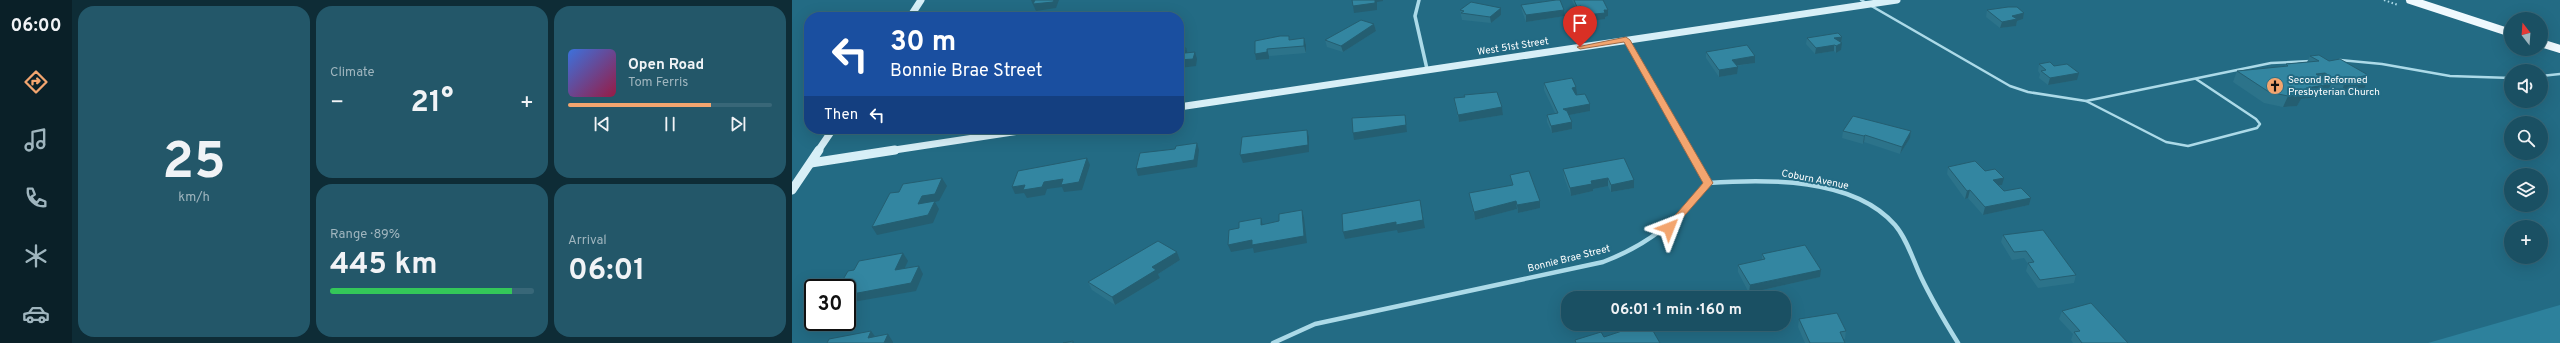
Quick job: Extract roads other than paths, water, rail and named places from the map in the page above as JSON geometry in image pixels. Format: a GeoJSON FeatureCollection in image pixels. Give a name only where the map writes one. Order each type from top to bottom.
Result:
{"type":"FeatureCollection","features":[{"type":"Feature","properties":{"kind":"main road"},"geometry":{"type":"LineString","coordinates":[[2410,0],[2504,31]]}},
{"type":"Feature","properties":{"kind":"main road"},"geometry":{"type":"LineString","coordinates":[[2548,45],[2560,49]]}},
{"type":"Feature","properties":{"kind":"street"},"geometry":{"type":"LineString","coordinates":[[913,12],[921,0]]}},
{"type":"Feature","properties":{"kind":"street"},"geometry":{"type":"LineString","coordinates":[[1419,0],[1415,16],[1427,70]]}},
{"type":"Feature","properties":{"kind":"street","name":"West 51st Street"},"geometry":{"type":"LineString","coordinates":[[1184,106],[1626,40],[1864,2],[1897,0]]}},
{"type":"Feature","properties":{"kind":"street"},"geometry":{"type":"LineString","coordinates":[[1626,40],[1708,183]]}},
{"type":"Feature","properties":{"kind":"street"},"geometry":{"type":"LineString","coordinates":[[792,190],[830,134]]}},
{"type":"Feature","properties":{"kind":"street"},"geometry":{"type":"LineString","coordinates":[[811,162],[999,134]]}},
{"type":"Feature","properties":{"kind":"street","name":"Coburn Avenue"},"geometry":{"type":"LineString","coordinates":[[1708,183],[1739,180],[1776,181],[1839,192],[1871,205],[1887,216],[1897,228],[1925,285],[1958,343]]}},
{"type":"Feature","properties":{"kind":"street","name":"Bonnie Brae Street"},"geometry":{"type":"LineString","coordinates":[[1273,343],[1315,324],[1586,266],[1618,257],[1669,228],[1708,183]]}},
{"type":"Feature","properties":{"kind":"lane"},"geometry":{"type":"LineString","coordinates":[[1864,2],[2010,86],[2024,92],[2059,95],[2086,101],[2166,142],[2179,146],[2188,146],[2256,128],[2260,124],[2256,119],[2196,79]]}},
{"type":"Feature","properties":{"kind":"lane"},"geometry":{"type":"LineString","coordinates":[[2337,60],[2382,64],[2450,76],[2504,78]]}},
{"type":"Feature","properties":{"kind":"lane"},"geometry":{"type":"LineString","coordinates":[[2086,101],[2271,63],[2316,61]]}},
{"type":"Feature","properties":{"kind":"lane"},"geometry":{"type":"LineString","coordinates":[[2548,75],[2560,74]]}},
{"type":"Feature","properties":{"kind":"place","name":"Second Reformed Presbyterian Church"},"geometry":{"type":"Point","coordinates":[2275,86]}}]}
